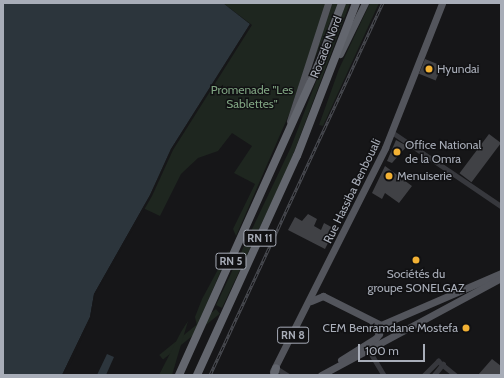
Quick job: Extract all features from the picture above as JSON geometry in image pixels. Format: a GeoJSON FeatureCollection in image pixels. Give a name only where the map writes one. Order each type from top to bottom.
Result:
{"type":"FeatureCollection","features":[{"type":"Feature","properties":{"kind":"highway","name":"Rocade Nord"},"geometry":{"type":"LineString","coordinates":[[282,146],[342,3]]}},
{"type":"Feature","properties":{"kind":"highway","name":"Rocade Nord"},"geometry":{"type":"LineString","coordinates":[[320,100],[356,3]]}},
{"type":"Feature","properties":{"kind":"highway"},"geometry":{"type":"LineString","coordinates":[[320,100],[365,3]]}},
{"type":"Feature","properties":{"kind":"highway","name":"RN 11"},"geometry":{"type":"LineString","coordinates":[[197,375],[320,100]]}},
{"type":"Feature","properties":{"kind":"highway","name":"RN 5"},"geometry":{"type":"LineString","coordinates":[[179,375],[282,146]]}},
{"type":"Feature","properties":{"kind":"main road"},"geometry":{"type":"LineString","coordinates":[[282,146],[328,3]]}},
{"type":"Feature","properties":{"kind":"main road"},"geometry":{"type":"LineString","coordinates":[[437,18],[438,3]]}},
{"type":"Feature","properties":{"kind":"main road","name":"RN 8"},"geometry":{"type":"LineString","coordinates":[[437,18],[442,3]]}},
{"type":"Feature","properties":{"kind":"main road"},"geometry":{"type":"LineString","coordinates":[[437,18],[445,3]]}},
{"type":"Feature","properties":{"kind":"main road","name":"Rue Hassiba Benbouali"},"geometry":{"type":"LineString","coordinates":[[275,371],[392,132],[437,18]]}},
{"type":"Feature","properties":{"kind":"main road"},"geometry":{"type":"LineString","coordinates":[[310,302],[323,296],[373,323],[386,324],[501,273]]}},
{"type":"Feature","properties":{"kind":"main road"},"geometry":{"type":"LineString","coordinates":[[336,364],[369,350],[501,278]]}},
{"type":"Feature","properties":{"kind":"main road"},"geometry":{"type":"LineString","coordinates":[[321,375],[376,338],[379,334],[373,323]]}},
{"type":"Feature","properties":{"kind":"main road","name":"RN 8"},"geometry":{"type":"LineString","coordinates":[[270,375],[275,371]]}},
{"type":"Feature","properties":{"kind":"street"},"geometry":{"type":"LineString","coordinates":[[392,132],[501,206]]}},
{"type":"Feature","properties":{"kind":"street"},"geometry":{"type":"LineString","coordinates":[[369,350],[384,375]]}},
{"type":"Feature","properties":{"kind":"street"},"geometry":{"type":"LineString","coordinates":[[424,375],[436,361],[443,364],[455,375]]}},
{"type":"Feature","properties":{"kind":"street"},"geometry":{"type":"LineString","coordinates":[[332,375],[336,364]]}},
{"type":"Feature","properties":{"kind":"street"},"geometry":{"type":"LineString","coordinates":[[434,375],[443,364]]}},
{"type":"Feature","properties":{"kind":"street"},"geometry":{"type":"LineString","coordinates":[[275,371],[286,375]]}},
{"type":"Feature","properties":{"kind":"green space","name":"Promenade \"Les Sablettes\""},"geometry":{"type":"Polygon","coordinates":[[[223,3],[326,3],[290,112],[236,236],[233,229],[255,184],[234,173],[252,146],[232,133],[218,151],[198,158],[181,174],[160,216],[143,208],[171,149],[250,24],[223,3]]]}},
{"type":"Feature","properties":{"kind":"green space"},"geometry":{"type":"Polygon","coordinates":[[[330,3],[338,3],[312,65],[311,64],[330,3]]]}},
{"type":"Feature","properties":{"kind":"green space"},"geometry":{"type":"Polygon","coordinates":[[[346,3],[350,3],[290,163],[222,308],[216,305],[291,147],[346,3]]]}},
{"type":"Feature","properties":{"kind":"green space"},"geometry":{"type":"Polygon","coordinates":[[[370,3],[379,3],[323,126],[319,125],[339,69],[370,3]]]}},
{"type":"Feature","properties":{"kind":"green space"},"geometry":{"type":"Polygon","coordinates":[[[228,251],[229,252],[197,326],[195,317],[202,299],[228,251]]]}},
{"type":"Feature","properties":{"kind":"green space"},"geometry":{"type":"Polygon","coordinates":[[[216,309],[220,314],[163,360],[159,355],[216,309]]]}},
{"type":"Feature","properties":{"kind":"green space"},"geometry":{"type":"Polygon","coordinates":[[[188,321],[172,375],[159,375],[181,332],[188,321]]]}},
{"type":"Feature","properties":{"kind":"shaded area"},"geometry":{"type":"Polygon","coordinates":[[[3,3],[223,3],[250,24],[171,149],[150,195],[94,294],[90,317],[62,375],[3,375],[3,3]]]}},
{"type":"Feature","properties":{"kind":"shaded area"},"geometry":{"type":"Polygon","coordinates":[[[107,354],[114,357],[106,375],[97,375],[107,354]]]}},
{"type":"Feature","properties":{"kind":"pier"},"geometry":{"type":"Polygon","coordinates":[[[223,3],[252,25],[173,150],[152,196],[95,295],[91,318],[71,363],[62,375],[90,317],[94,294],[150,195],[171,149],[250,24],[223,3]]]}},
{"type":"Feature","properties":{"kind":"building","name":"Hyundai"},"geometry":{"type":"Polygon","coordinates":[[[425,59],[442,66],[436,81],[419,74],[425,59]]]}},
{"type":"Feature","properties":{"kind":"building"},"geometry":{"type":"Polygon","coordinates":[[[489,134],[501,143],[471,182],[460,173],[489,134]]]}},
{"type":"Feature","properties":{"kind":"building","name":"Office National de la Omra"},"geometry":{"type":"Polygon","coordinates":[[[396,140],[407,146],[392,163],[387,161],[396,140]]]}},
{"type":"Feature","properties":{"kind":"building","name":"Menuiserie"},"geometry":{"type":"Polygon","coordinates":[[[385,166],[412,186],[399,203],[385,193],[382,199],[372,193],[385,166]]]}},
{"type":"Feature","properties":{"kind":"building"},"geometry":{"type":"Polygon","coordinates":[[[308,214],[317,219],[314,226],[321,230],[324,223],[335,229],[325,249],[288,230],[295,217],[302,221],[308,214]]]}},
{"type":"Feature","properties":{"kind":"building"},"geometry":{"type":"Polygon","coordinates":[[[492,359],[501,366],[501,375],[478,375],[492,359]]]}},
{"type":"Feature","properties":{"kind":"railway"},"geometry":{"type":"LineString","coordinates":[[210,375],[383,3]]}},
{"type":"Feature","properties":{"kind":"place","name":"Hyundai"},"geometry":{"type":"Point","coordinates":[429,69]}},
{"type":"Feature","properties":{"kind":"place","name":"Office National de la Omra"},"geometry":{"type":"Point","coordinates":[397,152]}},
{"type":"Feature","properties":{"kind":"place","name":"Menuiserie"},"geometry":{"type":"Point","coordinates":[389,176]}},
{"type":"Feature","properties":{"kind":"place","name":"Sociétés du groupe SONELGAZ"},"geometry":{"type":"Point","coordinates":[416,260]}},
{"type":"Feature","properties":{"kind":"place","name":"CEM Benramdane Mostefa"},"geometry":{"type":"Point","coordinates":[466,328]}}]}
